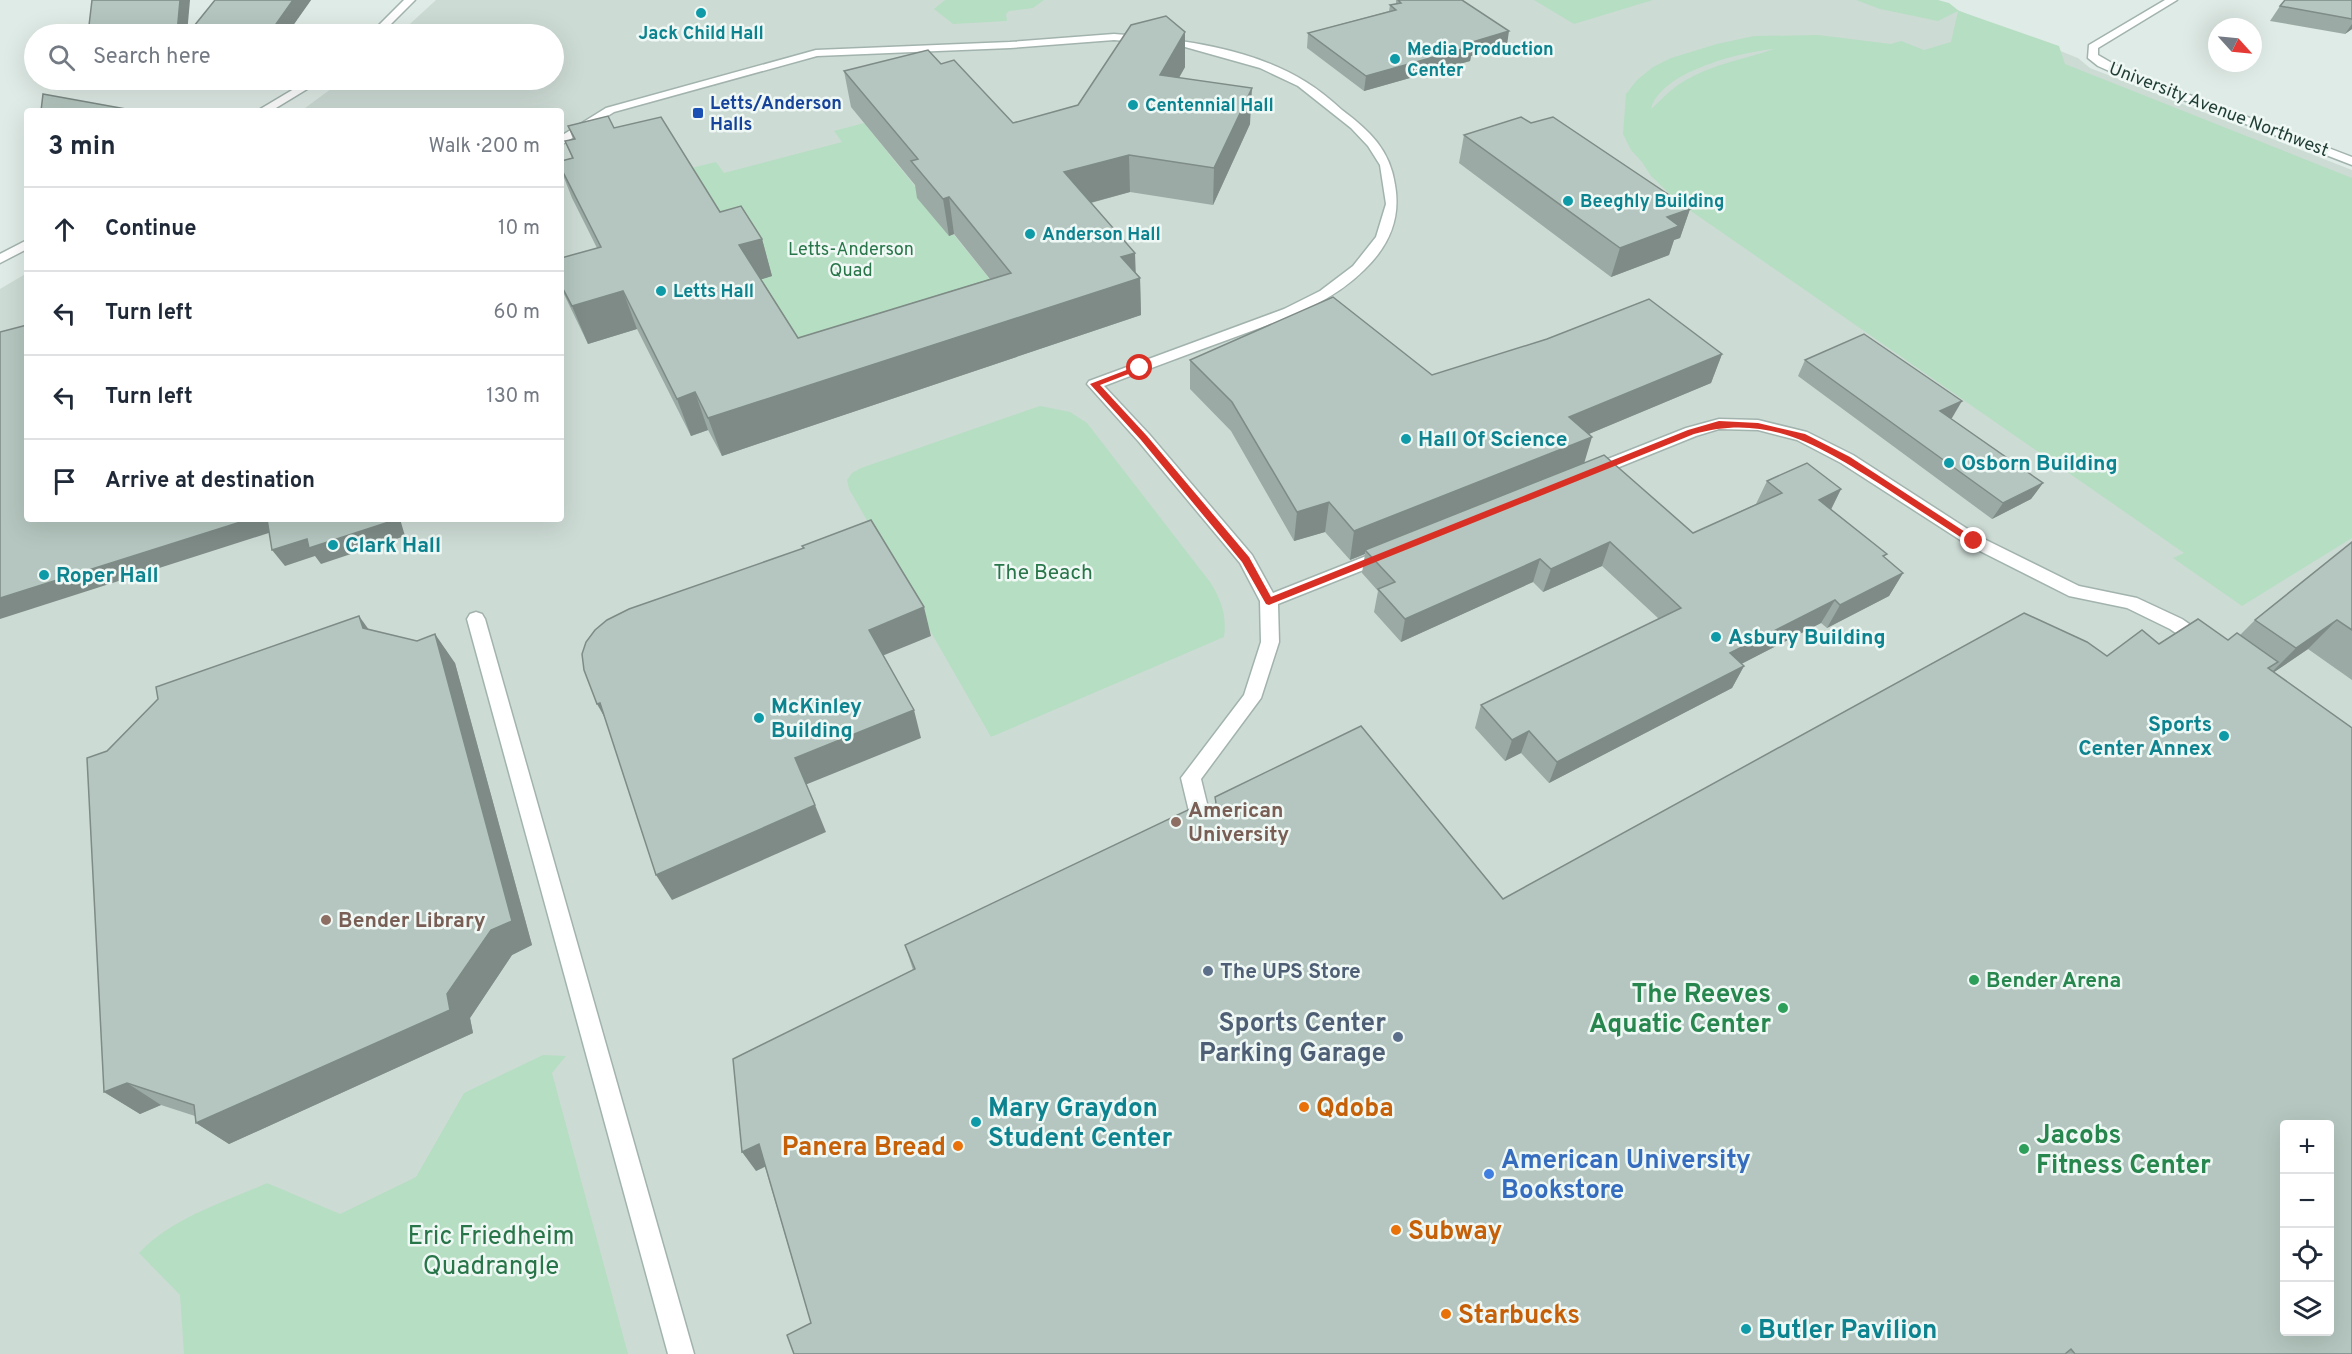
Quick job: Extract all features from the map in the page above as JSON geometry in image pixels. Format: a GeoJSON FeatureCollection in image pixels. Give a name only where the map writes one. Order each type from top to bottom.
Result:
{"type":"FeatureCollection","features":[{"type":"Feature","properties":{"kind":"street"},"geometry":{"type":"LineString","coordinates":[[385,24],[410,0]]}},
{"type":"Feature","properties":{"kind":"street","name":"University Avenue Northwest"},"geometry":{"type":"LineString","coordinates":[[2172,0],[2100,42],[2093,47],[2091,52],[2102,64],[2120,72],[2352,161]]}},
{"type":"Feature","properties":{"kind":"street"},"geometry":{"type":"LineString","coordinates":[[564,139],[610,110],[816,53],[1138,38],[1210,49],[1264,66],[1302,84],[1355,125],[1373,144],[1386,165],[1392,204],[1383,237],[1372,253],[1342,282],[1325,294],[1289,312],[1094,384],[1144,438],[1246,560],[1269,602],[1270,642],[1252,698],[1191,778],[1203,828]]}},
{"type":"Feature","properties":{"kind":"street"},"geometry":{"type":"LineString","coordinates":[[268,108],[299,90]]}},
{"type":"Feature","properties":{"kind":"street"},"geometry":{"type":"LineString","coordinates":[[0,259],[24,246]]}},
{"type":"Feature","properties":{"kind":"street"},"geometry":{"type":"LineString","coordinates":[[1571,480],[1691,432],[1719,424],[1758,425],[1802,436],[1847,459],[1974,541],[2075,592],[2131,602],[2176,624],[2213,650]]}},
{"type":"Feature","properties":{"kind":"street"},"geometry":{"type":"LineString","coordinates":[[1269,602],[1396,551]]}},
{"type":"Feature","properties":{"kind":"street"},"geometry":{"type":"LineString","coordinates":[[476,619],[681,1354]]}},
{"type":"Feature","properties":{"kind":"shaded area","name":"American University"},"geometry":{"type":"Polygon","coordinates":[[[436,0],[1932,0],[2078,58],[2090,68],[2352,170],[2352,1354],[0,1354],[0,289],[24,275],[24,522],[564,522],[564,108],[305,108],[329,90],[564,90],[564,24],[410,24],[436,0]]]}},
{"type":"Feature","properties":{"kind":"green space"},"geometry":{"type":"Polygon","coordinates":[[[945,0],[1044,0],[1033,8],[1009,11],[1006,14],[1007,21],[953,24],[934,9],[945,0]]]}},
{"type":"Feature","properties":{"kind":"green space"},"geometry":{"type":"Polygon","coordinates":[[[1534,0],[1653,0],[1574,24],[1534,0]]]}},
{"type":"Feature","properties":{"kind":"green space"},"geometry":{"type":"Polygon","coordinates":[[[1856,0],[1938,0],[1949,3],[1959,11],[2059,46],[2065,64],[2352,178],[2352,538],[2242,606],[2173,558],[2184,553],[1678,202],[1651,176],[1631,150],[1623,134],[1626,94],[1637,80],[1653,67],[1671,58],[1754,36],[1818,35],[1891,44],[1901,41],[1924,50],[1951,42],[1958,11],[1938,21],[1880,9],[1856,0]],[[1774,49],[1742,54],[1703,66],[1669,84],[1657,96],[1651,109],[1674,88],[1701,72],[1774,49]]]}},
{"type":"Feature","properties":{"kind":"green space","name":"Letts-Anderson Quad"},"geometry":{"type":"Polygon","coordinates":[[[864,123],[1025,323],[818,392],[683,170],[716,162],[724,173],[842,142],[834,131],[864,123]]]}},
{"type":"Feature","properties":{"kind":"green space","name":"The Beach"},"geometry":{"type":"Polygon","coordinates":[[[1040,406],[1070,412],[1087,423],[1210,582],[1222,608],[1225,622],[1224,637],[991,737],[849,489],[847,480],[852,473],[861,468],[1040,406]]]}},
{"type":"Feature","properties":{"kind":"green space","name":"Eric Friedheim Quadrangle"},"geometry":{"type":"Polygon","coordinates":[[[543,1055],[566,1056],[552,1073],[628,1354],[184,1354],[180,1295],[139,1253],[152,1240],[199,1212],[267,1183],[340,1214],[416,1177],[464,1093],[543,1055]]]}},
{"type":"Feature","properties":{"kind":"building"},"geometry":{"type":"Polygon","coordinates":[[[92,0],[180,0],[178,24],[89,24],[92,0]]]}},
{"type":"Feature","properties":{"kind":"building"},"geometry":{"type":"Polygon","coordinates":[[[215,0],[293,0],[276,24],[196,24],[215,0]]]}},
{"type":"Feature","properties":{"kind":"building"},"geometry":{"type":"Polygon","coordinates":[[[1398,0],[1462,0],[1509,31],[1469,43],[1473,46],[1366,76],[1308,33],[1396,10],[1390,5],[1401,3],[1398,0]]]}},
{"type":"Feature","properties":{"kind":"building"},"geometry":{"type":"Polygon","coordinates":[[[2285,0],[2352,0],[2352,19],[2280,6],[2285,0]]]}},
{"type":"Feature","properties":{"kind":"building"},"geometry":{"type":"Polygon","coordinates":[[[1166,16],[1185,32],[1160,75],[1252,88],[1214,168],[1129,155],[1064,172],[1135,253],[1121,257],[1140,278],[708,418],[695,392],[677,399],[623,291],[572,306],[564,291],[564,257],[601,247],[564,174],[564,160],[573,158],[565,141],[575,139],[568,126],[608,116],[614,128],[661,117],[720,212],[741,206],[762,239],[739,245],[798,338],[1011,273],[949,197],[943,199],[911,161],[918,159],[844,71],[928,50],[941,64],[954,60],[1013,123],[1078,105],[1131,25],[1166,16]]]}},
{"type":"Feature","properties":{"kind":"building"},"geometry":{"type":"Polygon","coordinates":[[[43,94],[120,108],[41,108],[43,94]]]}},
{"type":"Feature","properties":{"kind":"building"},"geometry":{"type":"Polygon","coordinates":[[[1521,117],[1531,123],[1553,117],[1690,209],[1667,217],[1679,226],[1620,248],[1464,135],[1521,117]]]}},
{"type":"Feature","properties":{"kind":"building","name":"Hall Of Science"},"geometry":{"type":"Polygon","coordinates":[[[1333,297],[1432,375],[1547,339],[1649,299],[1722,354],[1569,417],[1592,437],[1354,531],[1329,502],[1297,512],[1232,402],[1190,360],[1333,297]]]}},
{"type":"Feature","properties":{"kind":"building"},"geometry":{"type":"Polygon","coordinates":[[[24,326],[24,522],[241,522],[0,598],[0,332],[24,326]]]}},
{"type":"Feature","properties":{"kind":"building"},"geometry":{"type":"Polygon","coordinates":[[[1864,334],[1962,401],[1940,411],[2043,483],[2003,503],[1805,360],[1864,334]]]}},
{"type":"Feature","properties":{"kind":"building","name":"Asbury Building"},"geometry":{"type":"Polygon","coordinates":[[[1604,455],[1693,533],[1782,493],[1767,481],[1807,463],[1841,489],[1819,500],[1887,554],[1883,556],[1903,573],[1840,605],[1835,600],[1730,653],[1744,666],[1557,762],[1529,731],[1512,740],[1481,705],[1681,608],[1610,542],[1551,569],[1540,559],[1405,619],[1378,589],[1395,582],[1365,550],[1604,455]]]}},
{"type":"Feature","properties":{"kind":"building","name":"McKinley Building"},"geometry":{"type":"Polygon","coordinates":[[[871,520],[924,607],[869,630],[914,710],[795,758],[815,805],[656,875],[600,703],[597,704],[584,670],[582,654],[586,642],[607,620],[629,609],[804,548],[802,546],[871,520]]]}},
{"type":"Feature","properties":{"kind":"building"},"geometry":{"type":"Polygon","coordinates":[[[267,522],[389,522],[309,548],[307,539],[272,550],[267,522]]]}},
{"type":"Feature","properties":{"kind":"building"},"geometry":{"type":"Polygon","coordinates":[[[2352,542],[2352,630],[2337,620],[2296,648],[2255,620],[2352,542]]]}},
{"type":"Feature","properties":{"kind":"building"},"geometry":{"type":"Polygon","coordinates":[[[2024,613],[2087,642],[2107,656],[2142,630],[2159,644],[2198,619],[2228,640],[2237,633],[2278,662],[2268,668],[2352,728],[2352,1354],[2075,1354],[2071,1349],[2065,1354],[794,1354],[787,1335],[811,1323],[759,1144],[742,1152],[733,1059],[915,969],[905,945],[1194,807],[1203,812],[1212,810],[1216,803],[1215,797],[1361,726],[1503,899],[2024,613]]]}},
{"type":"Feature","properties":{"kind":"building","name":"Bender Library"},"geometry":{"type":"Polygon","coordinates":[[[359,616],[363,628],[417,641],[435,634],[512,921],[491,930],[447,994],[450,1010],[196,1123],[194,1105],[127,1083],[104,1092],[87,758],[107,751],[158,699],[156,687],[359,616]]]}},
{"type":"Feature","properties":{"kind":"place","name":"Jack Child Hall"},"geometry":{"type":"Point","coordinates":[701,13]}},
{"type":"Feature","properties":{"kind":"place","name":"Media Production Center"},"geometry":{"type":"Point","coordinates":[1395,59]}},
{"type":"Feature","properties":{"kind":"place","name":"Centennial Hall"},"geometry":{"type":"Point","coordinates":[1133,105]}},
{"type":"Feature","properties":{"kind":"place","name":"Letts/Anderson Halls"},"geometry":{"type":"Point","coordinates":[698,113]}},
{"type":"Feature","properties":{"kind":"place","name":"Beeghly Building"},"geometry":{"type":"Point","coordinates":[1568,201]}},
{"type":"Feature","properties":{"kind":"place","name":"Anderson Hall"},"geometry":{"type":"Point","coordinates":[1030,234]}},
{"type":"Feature","properties":{"kind":"place","name":"Letts Hall"},"geometry":{"type":"Point","coordinates":[661,291]}},
{"type":"Feature","properties":{"kind":"place","name":"Hall Of Science"},"geometry":{"type":"Point","coordinates":[1406,439]}},
{"type":"Feature","properties":{"kind":"place","name":"Osborn Building"},"geometry":{"type":"Point","coordinates":[1949,463]}},
{"type":"Feature","properties":{"kind":"place","name":"Clark Hall"},"geometry":{"type":"Point","coordinates":[333,545]}},
{"type":"Feature","properties":{"kind":"place","name":"Roper Hall"},"geometry":{"type":"Point","coordinates":[44,575]}},
{"type":"Feature","properties":{"kind":"place","name":"Asbury Building"},"geometry":{"type":"Point","coordinates":[1716,637]}},
{"type":"Feature","properties":{"kind":"place","name":"McKinley Building"},"geometry":{"type":"Point","coordinates":[759,718]}},
{"type":"Feature","properties":{"kind":"place","name":"Sports Center Annex"},"geometry":{"type":"Point","coordinates":[2224,736]}},
{"type":"Feature","properties":{"kind":"place","name":"American University"},"geometry":{"type":"Point","coordinates":[1176,822]}},
{"type":"Feature","properties":{"kind":"place","name":"Bender Library"},"geometry":{"type":"Point","coordinates":[326,920]}},
{"type":"Feature","properties":{"kind":"place","name":"The UPS Store"},"geometry":{"type":"Point","coordinates":[1208,971]}},
{"type":"Feature","properties":{"kind":"place","name":"Bender Arena"},"geometry":{"type":"Point","coordinates":[1974,980]}},
{"type":"Feature","properties":{"kind":"place","name":"The Reeves Aquatic Center"},"geometry":{"type":"Point","coordinates":[1783,1008]}},
{"type":"Feature","properties":{"kind":"place","name":"Sports Center Parking Garage"},"geometry":{"type":"Point","coordinates":[1398,1037]}},
{"type":"Feature","properties":{"kind":"place","name":"Qdoba"},"geometry":{"type":"Point","coordinates":[1304,1107]}},
{"type":"Feature","properties":{"kind":"place","name":"Mary Graydon Student Center"},"geometry":{"type":"Point","coordinates":[976,1122]}},
{"type":"Feature","properties":{"kind":"place","name":"Panera Bread"},"geometry":{"type":"Point","coordinates":[958,1146]}},
{"type":"Feature","properties":{"kind":"place","name":"Jacobs Fitness Center"},"geometry":{"type":"Point","coordinates":[2024,1149]}},
{"type":"Feature","properties":{"kind":"place","name":"American University Bookstore"},"geometry":{"type":"Point","coordinates":[1489,1174]}},
{"type":"Feature","properties":{"kind":"place","name":"Subway"},"geometry":{"type":"Point","coordinates":[1396,1230]}},
{"type":"Feature","properties":{"kind":"place","name":"Starbucks"},"geometry":{"type":"Point","coordinates":[1446,1314]}},
{"type":"Feature","properties":{"kind":"place","name":"Butler Pavilion"},"geometry":{"type":"Point","coordinates":[1746,1329]}},
{"type":"Feature","properties":{"kind":"route"},"geometry":{"type":"LineString","coordinates":[[1140,368],[1094,384],[1197,499],[1246,560],[1269,602],[1691,432],[1719,424],[1758,425],[1802,436],[1847,459],[1974,541]]}}]}
